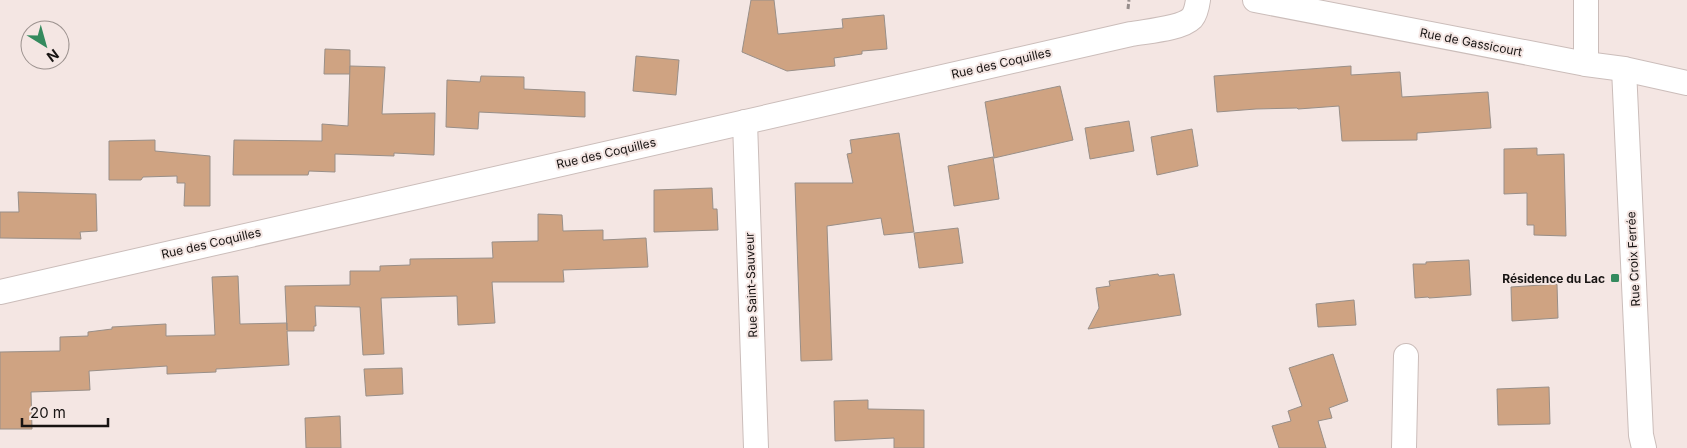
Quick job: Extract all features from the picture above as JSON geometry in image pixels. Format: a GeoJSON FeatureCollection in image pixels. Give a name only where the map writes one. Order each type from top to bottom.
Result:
{"type":"FeatureCollection","features":[{"type":"Feature","properties":{"kind":"street","name":"Rue des Coquilles"},"geometry":{"type":"LineString","coordinates":[[0,292],[1131,34],[1183,25],[1196,13],[1198,0]]}},
{"type":"Feature","properties":{"kind":"street","name":"Rue de Gassicourt"},"geometry":{"type":"LineString","coordinates":[[1255,0],[1586,64],[1624,69],[1687,83]]}},
{"type":"Feature","properties":{"kind":"street"},"geometry":{"type":"LineString","coordinates":[[1586,0],[1586,64]]}},
{"type":"Feature","properties":{"kind":"street","name":"Rue Croix Ferrée"},"geometry":{"type":"LineString","coordinates":[[1624,69],[1640,425],[1644,448]]}},
{"type":"Feature","properties":{"kind":"street","name":"Rue Saint-Sauveur"},"geometry":{"type":"LineString","coordinates":[[745,122],[756,448]]}},
{"type":"Feature","properties":{"kind":"street"},"geometry":{"type":"LineString","coordinates":[[1404,448],[1406,356]]}},
{"type":"Feature","properties":{"kind":"building"},"geometry":{"type":"Polygon","coordinates":[[[751,0],[774,0],[778,34],[843,28],[842,19],[884,15],[887,49],[862,51],[862,54],[834,58],[835,66],[787,71],[742,52],[751,0]]]}},
{"type":"Feature","properties":{"kind":"building"},"geometry":{"type":"Polygon","coordinates":[[[325,49],[350,50],[350,74],[324,74],[325,49]]]}},
{"type":"Feature","properties":{"kind":"building"},"geometry":{"type":"Polygon","coordinates":[[[636,56],[679,60],[676,95],[633,91],[636,56]]]}},
{"type":"Feature","properties":{"kind":"building"},"geometry":{"type":"Polygon","coordinates":[[[350,66],[385,67],[382,114],[435,113],[434,155],[394,153],[394,156],[335,154],[335,172],[309,171],[308,175],[233,175],[234,140],[322,141],[322,124],[348,126],[350,66]]]}},
{"type":"Feature","properties":{"kind":"building"},"geometry":{"type":"Polygon","coordinates":[[[1351,66],[1351,75],[1400,72],[1402,97],[1488,92],[1491,128],[1417,133],[1417,140],[1342,141],[1339,106],[1217,112],[1214,76],[1351,66]]]}},
{"type":"Feature","properties":{"kind":"building"},"geometry":{"type":"Polygon","coordinates":[[[481,76],[524,77],[524,89],[585,92],[585,117],[479,112],[478,129],[446,127],[447,80],[480,82],[481,76]]]}},
{"type":"Feature","properties":{"kind":"building"},"geometry":{"type":"Polygon","coordinates":[[[1060,86],[1073,140],[994,158],[985,102],[1060,86]]]}},
{"type":"Feature","properties":{"kind":"building"},"geometry":{"type":"Polygon","coordinates":[[[1129,121],[1134,151],[1090,159],[1085,128],[1129,121]]]}},
{"type":"Feature","properties":{"kind":"building"},"geometry":{"type":"Polygon","coordinates":[[[1192,129],[1198,166],[1157,175],[1151,137],[1192,129]]]}},
{"type":"Feature","properties":{"kind":"building"},"geometry":{"type":"Polygon","coordinates":[[[899,133],[914,232],[884,235],[881,218],[827,226],[832,360],[801,361],[795,183],[853,183],[847,154],[852,153],[850,140],[899,133]]]}},
{"type":"Feature","properties":{"kind":"building"},"geometry":{"type":"Polygon","coordinates":[[[155,140],[155,151],[210,156],[210,206],[184,206],[185,183],[177,183],[177,176],[143,177],[141,180],[109,180],[109,141],[155,140]]]}},
{"type":"Feature","properties":{"kind":"building"},"geometry":{"type":"Polygon","coordinates":[[[1537,148],[1537,155],[1564,154],[1566,236],[1534,235],[1534,225],[1527,225],[1527,193],[1504,194],[1504,149],[1537,148]]]}},
{"type":"Feature","properties":{"kind":"building"},"geometry":{"type":"Polygon","coordinates":[[[993,157],[999,199],[954,206],[948,166],[993,157]]]}},
{"type":"Feature","properties":{"kind":"building"},"geometry":{"type":"Polygon","coordinates":[[[712,188],[713,209],[717,209],[718,230],[654,232],[654,190],[712,188]]]}},
{"type":"Feature","properties":{"kind":"building"},"geometry":{"type":"Polygon","coordinates":[[[18,192],[96,194],[97,231],[80,232],[81,239],[0,238],[0,212],[19,212],[18,192]]]}},
{"type":"Feature","properties":{"kind":"building"},"geometry":{"type":"Polygon","coordinates":[[[538,214],[562,215],[563,231],[603,230],[603,240],[646,238],[648,267],[563,270],[564,282],[492,282],[495,323],[458,325],[457,296],[381,298],[384,354],[363,355],[360,307],[315,306],[316,326],[314,326],[314,331],[287,331],[289,365],[216,369],[216,372],[167,374],[167,366],[89,371],[90,390],[31,392],[32,429],[0,429],[0,352],[60,351],[60,337],[88,336],[88,332],[112,329],[112,327],[166,324],[166,336],[215,335],[212,277],[238,276],[240,324],[287,323],[285,286],[350,285],[350,271],[380,271],[380,266],[410,265],[410,259],[493,258],[492,242],[538,241],[538,214]]]}},
{"type":"Feature","properties":{"kind":"building"},"geometry":{"type":"Polygon","coordinates":[[[958,228],[963,263],[919,268],[914,233],[958,228]]]}},
{"type":"Feature","properties":{"kind":"building"},"geometry":{"type":"Polygon","coordinates":[[[1469,260],[1471,295],[1415,298],[1413,264],[1469,260]]]}},
{"type":"Feature","properties":{"kind":"building"},"geometry":{"type":"Polygon","coordinates":[[[1158,274],[1159,276],[1174,274],[1181,315],[1088,329],[1099,308],[1096,288],[1110,286],[1109,281],[1158,274]]]}},
{"type":"Feature","properties":{"kind":"building"},"geometry":{"type":"Polygon","coordinates":[[[1557,284],[1558,318],[1512,321],[1511,287],[1557,284]]]}},
{"type":"Feature","properties":{"kind":"building"},"geometry":{"type":"Polygon","coordinates":[[[1354,300],[1356,325],[1318,327],[1316,304],[1354,300]]]}},
{"type":"Feature","properties":{"kind":"building"},"geometry":{"type":"Polygon","coordinates":[[[1333,354],[1348,401],[1329,408],[1332,418],[1318,421],[1326,448],[1279,448],[1272,426],[1291,421],[1288,411],[1302,406],[1289,368],[1333,354]]]}},
{"type":"Feature","properties":{"kind":"building"},"geometry":{"type":"Polygon","coordinates":[[[402,368],[403,394],[366,396],[364,369],[402,368]]]}},
{"type":"Feature","properties":{"kind":"building"},"geometry":{"type":"Polygon","coordinates":[[[1549,387],[1550,424],[1498,425],[1497,389],[1549,387]]]}},
{"type":"Feature","properties":{"kind":"building"},"geometry":{"type":"Polygon","coordinates":[[[868,400],[868,409],[924,410],[924,448],[894,448],[894,438],[835,441],[834,401],[868,400]]]}},
{"type":"Feature","properties":{"kind":"building"},"geometry":{"type":"Polygon","coordinates":[[[340,416],[341,448],[306,448],[305,418],[340,416]]]}},
{"type":"Feature","properties":{"kind":"place","name":"Résidence du Lac"},"geometry":{"type":"Point","coordinates":[1615,278]}}]}
